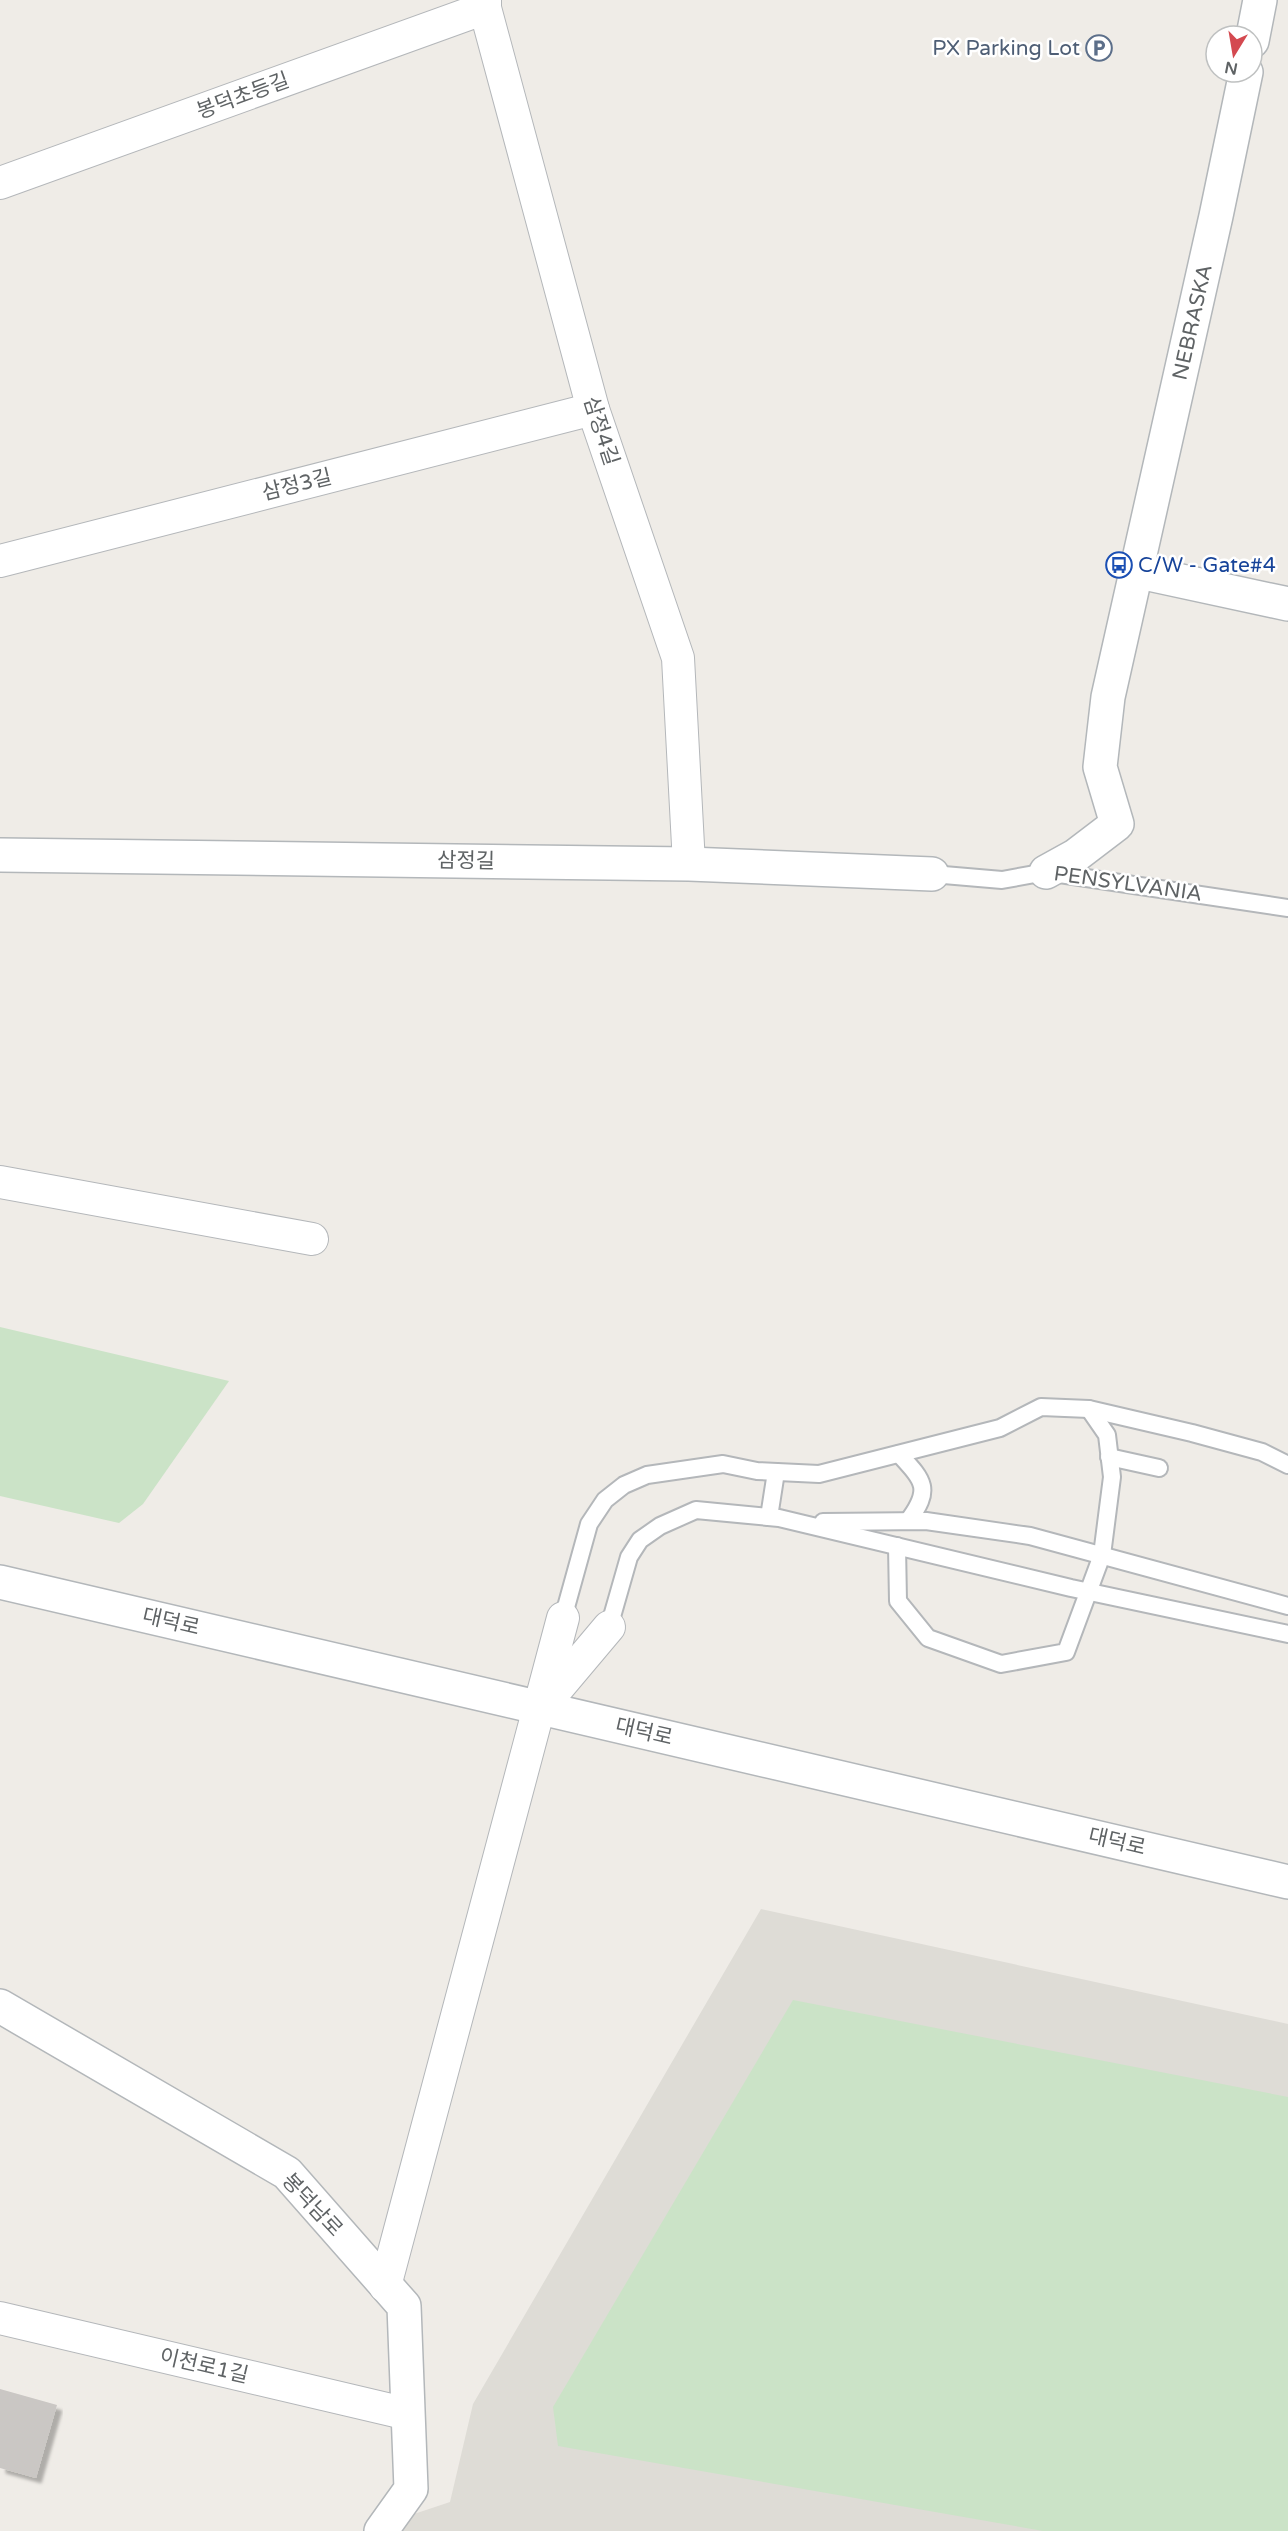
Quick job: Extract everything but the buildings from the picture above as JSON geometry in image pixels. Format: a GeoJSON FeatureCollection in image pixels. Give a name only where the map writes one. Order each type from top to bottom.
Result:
{"type":"FeatureCollection","features":[{"type":"Feature","properties":{"kind":"street"},"geometry":{"type":"LineString","coordinates":[[1255,24],[1260,0]]}},
{"type":"Feature","properties":{"kind":"street","name":"봉덕초등길"},"geometry":{"type":"LineString","coordinates":[[0,183],[485,4]]}},
{"type":"Feature","properties":{"kind":"street","name":"삼정4길"},"geometry":{"type":"LineString","coordinates":[[485,4],[593,409],[678,658],[689,864]]}},
{"type":"Feature","properties":{"kind":"street","name":"NEBRASKA"},"geometry":{"type":"LineString","coordinates":[[1046,872],[1074,856],[1118,824],[1100,766],[1108,697],[1244,84]]}},
{"type":"Feature","properties":{"kind":"street","name":"삼정3길"},"geometry":{"type":"LineString","coordinates":[[0,561],[593,409]]}},
{"type":"Feature","properties":{"kind":"street"},"geometry":{"type":"LineString","coordinates":[[1135,571],[1288,604]]}},
{"type":"Feature","properties":{"kind":"street","name":"삼정길"},"geometry":{"type":"LineString","coordinates":[[0,855],[689,864],[932,874]]}},
{"type":"Feature","properties":{"kind":"street"},"geometry":{"type":"LineString","coordinates":[[0,1182],[312,1239]]}},
{"type":"Feature","properties":{"kind":"street","name":"대덕로"},"geometry":{"type":"LineString","coordinates":[[0,1582],[1288,1882]]}},
{"type":"Feature","properties":{"kind":"street"},"geometry":{"type":"LineString","coordinates":[[385,2286],[563,1618]]}},
{"type":"Feature","properties":{"kind":"street"},"geometry":{"type":"LineString","coordinates":[[540,1708],[609,1627]]}},
{"type":"Feature","properties":{"kind":"street","name":"봉덕남로"},"geometry":{"type":"LineString","coordinates":[[0,2006],[287,2173],[404,2306],[411,2489],[381,2531]]}},
{"type":"Feature","properties":{"kind":"street","name":"이천로1길"},"geometry":{"type":"LineString","coordinates":[[0,2318],[408,2414]]}},
{"type":"Feature","properties":{"kind":"lane","name":"PENSYLVANIA"},"geometry":{"type":"LineString","coordinates":[[932,874],[1002,880],[1046,872],[1288,908]]}},
{"type":"Feature","properties":{"kind":"lane"},"geometry":{"type":"LineString","coordinates":[[563,1618],[589,1524],[605,1500],[624,1485],[647,1475],[723,1464],[776,1472],[819,1474],[999,1428],[1041,1407],[1089,1409],[1192,1433],[1262,1452],[1288,1466]]}},
{"type":"Feature","properties":{"kind":"lane"},"geometry":{"type":"LineString","coordinates":[[897,1546],[898,1601],[928,1638],[1001,1664],[1066,1652],[1102,1555],[1112,1477],[1107,1435],[1089,1409]]}},
{"type":"Feature","properties":{"kind":"lane"},"geometry":{"type":"LineString","coordinates":[[898,1454],[919,1476],[921,1486],[922,1502],[908,1521]]}},
{"type":"Feature","properties":{"kind":"lane"},"geometry":{"type":"LineString","coordinates":[[1109,1457],[1159,1468]]}},
{"type":"Feature","properties":{"kind":"lane"},"geometry":{"type":"LineString","coordinates":[[769,1517],[776,1472]]}},
{"type":"Feature","properties":{"kind":"lane"},"geometry":{"type":"LineString","coordinates":[[609,1627],[629,1557],[640,1540],[660,1526],[696,1510],[769,1517],[798,1523],[1088,1591],[1288,1634]]}},
{"type":"Feature","properties":{"kind":"lane"},"geometry":{"type":"LineString","coordinates":[[798,1523],[926,1521],[1030,1536],[1288,1606]]}},
{"type":"Feature","properties":{"kind":"shaded area"},"geometry":{"type":"Polygon","coordinates":[[[761,1909],[1288,2024],[1288,2531],[400,2531],[411,2515],[450,2502],[473,2404],[761,1909]]]}},
{"type":"Feature","properties":{"kind":"green space"},"geometry":{"type":"Polygon","coordinates":[[[0,1327],[229,1381],[143,1504],[119,1523],[0,1496],[0,1327]]]}},
{"type":"Feature","properties":{"kind":"green space"},"geometry":{"type":"Polygon","coordinates":[[[793,2000],[1288,2097],[1288,2531],[1043,2531],[558,2446],[553,2407],[793,2000]]]}},
{"type":"Feature","properties":{"kind":"place","name":"PX Parking Lot"},"geometry":{"type":"Point","coordinates":[1099,48]}},
{"type":"Feature","properties":{"kind":"place","name":"C/W - Gate#4"},"geometry":{"type":"Point","coordinates":[1119,565]}}]}
